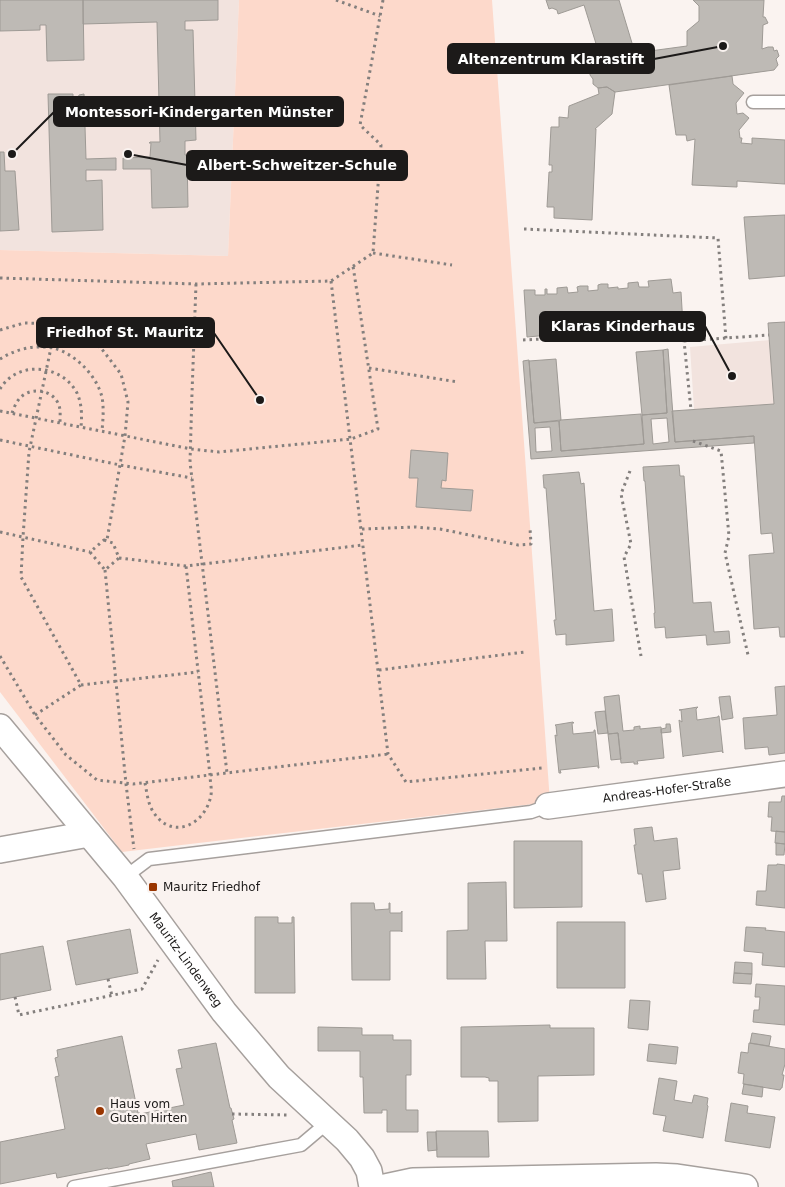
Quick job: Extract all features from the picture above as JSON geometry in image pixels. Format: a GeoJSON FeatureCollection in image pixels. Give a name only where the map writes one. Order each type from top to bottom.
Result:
{"type":"FeatureCollection","features":[{"type":"Feature","properties":{"kind":"street","name":"Mauritz-Lindenweg"},"geometry":{"type":"LineString","coordinates":[[0,727],[89,834],[133,871],[170,937],[224,1012],[278,1077],[347,1140],[362,1158],[369,1171],[372,1187]]}},
{"type":"Feature","properties":{"kind":"street","name":"Andreas-Hofer-Straße"},"geometry":{"type":"LineString","coordinates":[[548,806],[785,774]]}},
{"type":"Feature","properties":{"kind":"street"},"geometry":{"type":"LineString","coordinates":[[0,850],[89,834]]}},
{"type":"Feature","properties":{"kind":"street"},"geometry":{"type":"LineString","coordinates":[[385,1187],[413,1181],[656,1176],[677,1177],[745,1187]]}},
{"type":"Feature","properties":{"kind":"lane"},"geometry":{"type":"LineString","coordinates":[[753,102],[785,102]]}},
{"type":"Feature","properties":{"kind":"lane"},"geometry":{"type":"LineString","coordinates":[[133,871],[149,859],[531,812],[548,806]]}},
{"type":"Feature","properties":{"kind":"lane"},"geometry":{"type":"LineString","coordinates":[[74,1187],[301,1145],[327,1123]]}},
{"type":"Feature","properties":{"kind":"path"},"geometry":{"type":"LineString","coordinates":[[336,0],[380,16]]}},
{"type":"Feature","properties":{"kind":"path"},"geometry":{"type":"LineString","coordinates":[[373,253],[380,145],[360,125],[383,0]]}},
{"type":"Feature","properties":{"kind":"path"},"geometry":{"type":"LineString","coordinates":[[524,229],[718,238],[726,339]]}},
{"type":"Feature","properties":{"kind":"path"},"geometry":{"type":"LineString","coordinates":[[0,278],[196,284],[331,281],[373,253],[452,266]]}},
{"type":"Feature","properties":{"kind":"path"},"geometry":{"type":"LineString","coordinates":[[0,411],[191,449],[219,452],[351,439],[378,429],[353,266]]}},
{"type":"Feature","properties":{"kind":"path"},"geometry":{"type":"LineString","coordinates":[[331,281],[388,754],[406,782],[542,768]]}},
{"type":"Feature","properties":{"kind":"path"},"geometry":{"type":"LineString","coordinates":[[196,284],[192,393],[192,478],[227,773]]}},
{"type":"Feature","properties":{"kind":"path"},"geometry":{"type":"LineString","coordinates":[[0,330],[24,323],[56,324],[76,331],[101,348],[121,374],[128,402],[125,436],[107,540]]}},
{"type":"Feature","properties":{"kind":"path"},"geometry":{"type":"LineString","coordinates":[[56,324],[30,446],[21,576],[81,685]]}},
{"type":"Feature","properties":{"kind":"path"},"geometry":{"type":"LineString","coordinates":[[522,340],[684,331],[691,410]]}},
{"type":"Feature","properties":{"kind":"path"},"geometry":{"type":"LineString","coordinates":[[684,342],[769,335]]}},
{"type":"Feature","properties":{"kind":"path"},"geometry":{"type":"LineString","coordinates":[[0,359],[11,352],[45,346],[62,351],[82,364],[95,380],[102,397],[102,431]]}},
{"type":"Feature","properties":{"kind":"path"},"geometry":{"type":"LineString","coordinates":[[369,368],[458,382]]}},
{"type":"Feature","properties":{"kind":"path"},"geometry":{"type":"LineString","coordinates":[[0,389],[3,384],[16,374],[33,369],[46,369],[55,372],[68,381],[77,393],[82,410],[81,427]]}},
{"type":"Feature","properties":{"kind":"path"},"geometry":{"type":"LineString","coordinates":[[12,413],[19,399],[28,392],[41,391],[57,401],[60,410],[60,423]]}},
{"type":"Feature","properties":{"kind":"path"},"geometry":{"type":"LineString","coordinates":[[0,440],[192,478]]}},
{"type":"Feature","properties":{"kind":"path"},"geometry":{"type":"LineString","coordinates":[[693,441],[721,451],[729,536],[725,552],[748,654]]}},
{"type":"Feature","properties":{"kind":"path"},"geometry":{"type":"LineString","coordinates":[[630,471],[622,494],[631,544],[624,557],[641,656]]}},
{"type":"Feature","properties":{"kind":"path"},"geometry":{"type":"LineString","coordinates":[[362,529],[440,528],[518,545],[531,544],[530,528]]}},
{"type":"Feature","properties":{"kind":"path"},"geometry":{"type":"LineString","coordinates":[[0,532],[90,552],[105,570],[135,857],[133,871]]}},
{"type":"Feature","properties":{"kind":"path"},"geometry":{"type":"LineString","coordinates":[[90,552],[104,540],[107,540],[113,543],[119,558]]}},
{"type":"Feature","properties":{"kind":"path"},"geometry":{"type":"LineString","coordinates":[[105,570],[119,558],[186,566],[364,545]]}},
{"type":"Feature","properties":{"kind":"path"},"geometry":{"type":"LineString","coordinates":[[146,783],[147,795],[153,812],[162,821],[173,827],[186,827],[198,820],[206,808],[211,794],[186,566]]}},
{"type":"Feature","properties":{"kind":"path"},"geometry":{"type":"LineString","coordinates":[[378,670],[525,652]]}},
{"type":"Feature","properties":{"kind":"path"},"geometry":{"type":"LineString","coordinates":[[0,656],[34,715],[66,755],[98,780],[126,784],[146,783],[388,754]]}},
{"type":"Feature","properties":{"kind":"path"},"geometry":{"type":"LineString","coordinates":[[34,715],[81,685],[198,672]]}},
{"type":"Feature","properties":{"kind":"path"},"geometry":{"type":"LineString","coordinates":[[15,997],[19,1015],[142,989],[170,937]]}},
{"type":"Feature","properties":{"kind":"path"},"geometry":{"type":"LineString","coordinates":[[108,979],[112,996]]}},
{"type":"Feature","properties":{"kind":"path"},"geometry":{"type":"LineString","coordinates":[[232,1114],[292,1115],[307,1104]]}},
{"type":"Feature","properties":{"kind":"shaded area"},"geometry":{"type":"Polygon","coordinates":[[[0,0],[239,0],[228,256],[0,250],[0,0]]]}},
{"type":"Feature","properties":{"kind":"shaded area"},"geometry":{"type":"Polygon","coordinates":[[[239,0],[492,0],[550,802],[122,852],[0,692],[0,250],[228,256],[239,0]]]}},
{"type":"Feature","properties":{"kind":"shaded area"},"geometry":{"type":"Polygon","coordinates":[[[770,340],[776,434],[696,440],[690,347],[770,340]]]}},
{"type":"Feature","properties":{"kind":"building"},"geometry":{"type":"Polygon","coordinates":[[[0,0],[83,0],[84,60],[47,61],[46,25],[40,25],[40,30],[0,31],[0,0]]]}},
{"type":"Feature","properties":{"kind":"building"},"geometry":{"type":"Polygon","coordinates":[[[83,0],[218,0],[218,20],[185,21],[185,30],[193,30],[196,140],[185,141],[188,207],[152,208],[151,169],[123,169],[123,158],[150,157],[151,143],[149,143],[160,142],[157,22],[83,24],[83,0]]]}},
{"type":"Feature","properties":{"kind":"building"},"geometry":{"type":"Polygon","coordinates":[[[546,0],[619,0],[635,53],[687,46],[687,31],[699,21],[699,6],[693,0],[764,0],[763,17],[765,17],[768,23],[763,25],[762,49],[773,47],[774,51],[777,50],[779,56],[776,59],[778,65],[774,70],[615,92],[607,87],[598,88],[593,84],[590,70],[593,70],[593,66],[602,63],[584,5],[558,14],[557,10],[549,9],[546,0]]]}},
{"type":"Feature","properties":{"kind":"building"},"geometry":{"type":"Polygon","coordinates":[[[732,76],[733,84],[744,93],[736,103],[737,114],[743,113],[749,118],[739,130],[740,138],[742,138],[741,143],[752,144],[752,138],[785,140],[785,184],[737,181],[737,187],[692,185],[695,139],[687,141],[686,135],[676,135],[669,85],[732,76]]]}},
{"type":"Feature","properties":{"kind":"building"},"geometry":{"type":"Polygon","coordinates":[[[607,87],[615,92],[612,114],[595,129],[592,220],[554,218],[554,207],[547,207],[549,172],[552,172],[552,165],[549,165],[551,127],[559,127],[559,117],[568,118],[569,106],[599,94],[598,88],[607,87]]]}},
{"type":"Feature","properties":{"kind":"building"},"geometry":{"type":"Polygon","coordinates":[[[48,94],[73,94],[73,98],[78,98],[79,95],[84,94],[86,159],[116,158],[116,170],[86,170],[86,181],[102,180],[103,230],[52,232],[48,94]]]}},
{"type":"Feature","properties":{"kind":"building"},"geometry":{"type":"Polygon","coordinates":[[[0,152],[4,152],[5,171],[15,171],[19,230],[0,231],[0,152]]]}},
{"type":"Feature","properties":{"kind":"building"},"geometry":{"type":"Polygon","coordinates":[[[785,215],[785,276],[749,279],[744,217],[785,215]]]}},
{"type":"Feature","properties":{"kind":"building"},"geometry":{"type":"Polygon","coordinates":[[[671,279],[673,293],[681,292],[683,325],[660,327],[659,314],[648,314],[648,317],[639,318],[639,315],[628,316],[628,318],[609,320],[609,317],[598,318],[598,321],[588,321],[588,319],[568,323],[567,321],[557,322],[557,324],[549,324],[550,335],[527,337],[524,290],[535,290],[535,295],[545,295],[545,289],[547,289],[547,294],[557,294],[557,288],[567,287],[568,293],[578,292],[577,287],[580,286],[588,286],[588,291],[598,290],[598,285],[601,284],[608,284],[608,288],[618,287],[618,289],[628,288],[628,283],[638,282],[639,287],[649,287],[648,281],[671,279]]]}},
{"type":"Feature","properties":{"kind":"building"},"geometry":{"type":"Polygon","coordinates":[[[785,322],[785,637],[780,637],[779,627],[754,629],[749,555],[774,553],[772,533],[761,534],[754,436],[675,442],[672,411],[774,404],[768,323],[785,322]]]}},
{"type":"Feature","properties":{"kind":"building"},"geometry":{"type":"Polygon","coordinates":[[[668,349],[675,442],[754,436],[754,443],[531,459],[523,361],[529,360],[534,423],[559,421],[561,451],[644,444],[642,415],[667,413],[663,350],[668,349]],[[667,418],[651,419],[653,444],[669,442],[667,418]],[[550,427],[535,428],[536,452],[552,451],[550,427]]]}},
{"type":"Feature","properties":{"kind":"building"},"geometry":{"type":"Polygon","coordinates":[[[663,350],[667,413],[642,415],[636,352],[663,350]]]}},
{"type":"Feature","properties":{"kind":"building"},"geometry":{"type":"Polygon","coordinates":[[[556,359],[561,420],[534,423],[529,361],[556,359]]]}},
{"type":"Feature","properties":{"kind":"building"},"geometry":{"type":"Polygon","coordinates":[[[641,414],[644,444],[561,451],[559,421],[561,420],[641,414]]]}},
{"type":"Feature","properties":{"kind":"building"},"geometry":{"type":"Polygon","coordinates":[[[411,450],[448,453],[446,481],[442,480],[441,488],[473,490],[471,511],[416,507],[418,478],[409,478],[411,450]]]}},
{"type":"Feature","properties":{"kind":"building"},"geometry":{"type":"Polygon","coordinates":[[[679,465],[680,476],[684,476],[693,603],[711,602],[714,632],[729,631],[730,643],[707,645],[706,635],[666,638],[665,627],[655,628],[643,467],[679,465]]]}},
{"type":"Feature","properties":{"kind":"building"},"geometry":{"type":"Polygon","coordinates":[[[579,472],[581,484],[584,483],[594,611],[612,609],[614,641],[566,645],[566,634],[556,635],[546,488],[544,488],[543,475],[579,472]]]}},
{"type":"Feature","properties":{"kind":"building"},"geometry":{"type":"Polygon","coordinates":[[[785,686],[785,753],[769,755],[768,747],[745,749],[743,718],[777,715],[775,687],[785,686]]]}},
{"type":"Feature","properties":{"kind":"building"},"geometry":{"type":"Polygon","coordinates":[[[619,695],[623,731],[634,730],[634,727],[640,726],[640,729],[661,727],[664,758],[637,761],[638,764],[634,764],[634,762],[621,763],[618,733],[608,734],[604,697],[619,695]]]}},
{"type":"Feature","properties":{"kind":"building"},"geometry":{"type":"Polygon","coordinates":[[[730,696],[733,718],[722,720],[719,697],[730,696]]]}},
{"type":"Feature","properties":{"kind":"building"},"geometry":{"type":"Polygon","coordinates":[[[698,707],[696,709],[697,720],[719,716],[723,753],[722,751],[683,757],[679,720],[682,722],[681,710],[679,710],[698,707]]]}},
{"type":"Feature","properties":{"kind":"building"},"geometry":{"type":"Polygon","coordinates":[[[605,711],[608,733],[598,734],[595,712],[605,711]]]}},
{"type":"Feature","properties":{"kind":"building"},"geometry":{"type":"Polygon","coordinates":[[[573,722],[573,734],[594,732],[595,730],[599,768],[598,766],[560,770],[561,773],[559,773],[555,725],[573,722]]]}},
{"type":"Feature","properties":{"kind":"building"},"geometry":{"type":"Polygon","coordinates":[[[666,724],[670,724],[671,732],[661,733],[661,729],[666,728],[666,724]]]}},
{"type":"Feature","properties":{"kind":"building"},"geometry":{"type":"Polygon","coordinates":[[[618,733],[621,759],[611,760],[608,734],[618,733]]]}},
{"type":"Feature","properties":{"kind":"building"},"geometry":{"type":"Polygon","coordinates":[[[782,796],[785,796],[785,832],[771,831],[772,817],[768,817],[769,802],[781,802],[782,796]]]}},
{"type":"Feature","properties":{"kind":"building"},"geometry":{"type":"Polygon","coordinates":[[[652,827],[654,841],[677,838],[680,869],[663,871],[666,899],[646,902],[642,874],[638,874],[634,829],[652,827]]]}},
{"type":"Feature","properties":{"kind":"building"},"geometry":{"type":"Polygon","coordinates":[[[776,831],[785,832],[785,844],[775,843],[776,831]]]}},
{"type":"Feature","properties":{"kind":"building"},"geometry":{"type":"Polygon","coordinates":[[[514,841],[582,841],[582,907],[514,908],[514,841]]]}},
{"type":"Feature","properties":{"kind":"building"},"geometry":{"type":"Polygon","coordinates":[[[776,843],[785,844],[784,855],[776,855],[776,843]]]}},
{"type":"Feature","properties":{"kind":"building"},"geometry":{"type":"Polygon","coordinates":[[[768,865],[785,865],[785,908],[756,905],[757,891],[766,891],[768,865]]]}},
{"type":"Feature","properties":{"kind":"building"},"geometry":{"type":"Polygon","coordinates":[[[506,882],[507,941],[485,941],[486,979],[447,979],[447,931],[468,930],[468,883],[506,882]]]}},
{"type":"Feature","properties":{"kind":"building"},"geometry":{"type":"Polygon","coordinates":[[[351,903],[374,903],[375,910],[389,909],[390,903],[390,913],[401,913],[402,911],[402,932],[390,931],[390,980],[352,980],[351,903]]]}},
{"type":"Feature","properties":{"kind":"building"},"geometry":{"type":"Polygon","coordinates":[[[255,917],[278,917],[278,923],[292,923],[292,917],[294,917],[295,993],[255,993],[255,917]]]}},
{"type":"Feature","properties":{"kind":"building"},"geometry":{"type":"Polygon","coordinates":[[[557,922],[625,922],[625,988],[557,988],[557,922]]]}},
{"type":"Feature","properties":{"kind":"building"},"geometry":{"type":"Polygon","coordinates":[[[746,927],[766,928],[765,930],[785,932],[785,967],[762,965],[763,953],[744,951],[746,927]]]}},
{"type":"Feature","properties":{"kind":"building"},"geometry":{"type":"Polygon","coordinates":[[[130,929],[138,973],[76,985],[67,941],[130,929]]]}},
{"type":"Feature","properties":{"kind":"building"},"geometry":{"type":"Polygon","coordinates":[[[43,946],[51,990],[0,1000],[0,954],[43,946]]]}},
{"type":"Feature","properties":{"kind":"building"},"geometry":{"type":"Polygon","coordinates":[[[735,962],[752,963],[752,974],[734,973],[735,962]]]}},
{"type":"Feature","properties":{"kind":"building"},"geometry":{"type":"Polygon","coordinates":[[[734,973],[752,974],[751,984],[733,983],[734,973]]]}},
{"type":"Feature","properties":{"kind":"building"},"geometry":{"type":"Polygon","coordinates":[[[756,984],[785,986],[785,1025],[753,1022],[754,1010],[759,1010],[760,997],[755,997],[756,984]]]}},
{"type":"Feature","properties":{"kind":"building"},"geometry":{"type":"Polygon","coordinates":[[[630,1000],[650,1001],[648,1030],[628,1028],[630,1000]]]}},
{"type":"Feature","properties":{"kind":"building"},"geometry":{"type":"Polygon","coordinates":[[[550,1025],[550,1028],[594,1028],[594,1075],[538,1076],[538,1121],[498,1122],[498,1081],[489,1081],[489,1078],[485,1077],[461,1077],[461,1027],[550,1025]]]}},
{"type":"Feature","properties":{"kind":"building"},"geometry":{"type":"Polygon","coordinates":[[[318,1027],[362,1028],[362,1035],[393,1035],[393,1040],[411,1040],[411,1075],[406,1075],[406,1110],[418,1110],[418,1132],[387,1132],[387,1110],[382,1110],[382,1113],[364,1113],[363,1077],[360,1077],[360,1051],[318,1051],[318,1027]]]}},
{"type":"Feature","properties":{"kind":"building"},"geometry":{"type":"Polygon","coordinates":[[[752,1033],[771,1036],[769,1046],[750,1043],[752,1033]]]}},
{"type":"Feature","properties":{"kind":"building","name":"Haus vom Guten Hirten"},"geometry":{"type":"Polygon","coordinates":[[[122,1036],[138,1113],[140,1114],[184,1105],[176,1069],[182,1068],[178,1050],[216,1043],[234,1119],[232,1120],[237,1143],[199,1150],[196,1134],[146,1144],[150,1159],[129,1165],[57,1178],[56,1173],[0,1184],[0,1142],[65,1129],[55,1077],[59,1076],[55,1058],[58,1057],[57,1050],[122,1036]]]}},
{"type":"Feature","properties":{"kind":"building"},"geometry":{"type":"Polygon","coordinates":[[[749,1043],[785,1049],[785,1064],[782,1075],[784,1075],[780,1090],[743,1084],[744,1074],[738,1073],[741,1052],[748,1053],[749,1043]]]}},
{"type":"Feature","properties":{"kind":"building"},"geometry":{"type":"Polygon","coordinates":[[[649,1044],[678,1047],[676,1064],[647,1061],[649,1044]]]}},
{"type":"Feature","properties":{"kind":"building"},"geometry":{"type":"Polygon","coordinates":[[[659,1078],[677,1081],[674,1100],[692,1103],[694,1095],[708,1098],[703,1138],[663,1131],[666,1116],[653,1114],[659,1078]]]}},
{"type":"Feature","properties":{"kind":"building"},"geometry":{"type":"Polygon","coordinates":[[[744,1084],[763,1087],[762,1097],[742,1094],[744,1084]]]}},
{"type":"Feature","properties":{"kind":"building"},"geometry":{"type":"Polygon","coordinates":[[[731,1103],[748,1106],[747,1113],[775,1117],[770,1148],[725,1141],[731,1103]]]}},
{"type":"Feature","properties":{"kind":"building"},"geometry":{"type":"Polygon","coordinates":[[[436,1131],[488,1131],[489,1157],[437,1157],[436,1131]]]}},
{"type":"Feature","properties":{"kind":"building"},"geometry":{"type":"Polygon","coordinates":[[[427,1132],[436,1132],[437,1150],[428,1151],[427,1132]]]}},
{"type":"Feature","properties":{"kind":"building"},"geometry":{"type":"Polygon","coordinates":[[[211,1172],[214,1187],[173,1187],[172,1181],[211,1172]]]}},
{"type":"Feature","properties":{"kind":"place","name":"Altenzentrum Klarastift"},"geometry":{"type":"Point","coordinates":[723,46]}},
{"type":"Feature","properties":{"kind":"place","name":"Montessori-Kindergarten Münster"},"geometry":{"type":"Point","coordinates":[12,154]}},
{"type":"Feature","properties":{"kind":"place","name":"Albert-Schweitzer-Schule"},"geometry":{"type":"Point","coordinates":[128,154]}},
{"type":"Feature","properties":{"kind":"place","name":"Klaras Kinderhaus"},"geometry":{"type":"Point","coordinates":[732,376]}},
{"type":"Feature","properties":{"kind":"place","name":"Friedhof St. Mauritz"},"geometry":{"type":"Point","coordinates":[260,400]}},
{"type":"Feature","properties":{"kind":"place","name":"Mauritz Friedhof"},"geometry":{"type":"Point","coordinates":[153,887]}},
{"type":"Feature","properties":{"kind":"place","name":"Haus vom Guten Hirten"},"geometry":{"type":"Point","coordinates":[100,1111]}}]}
